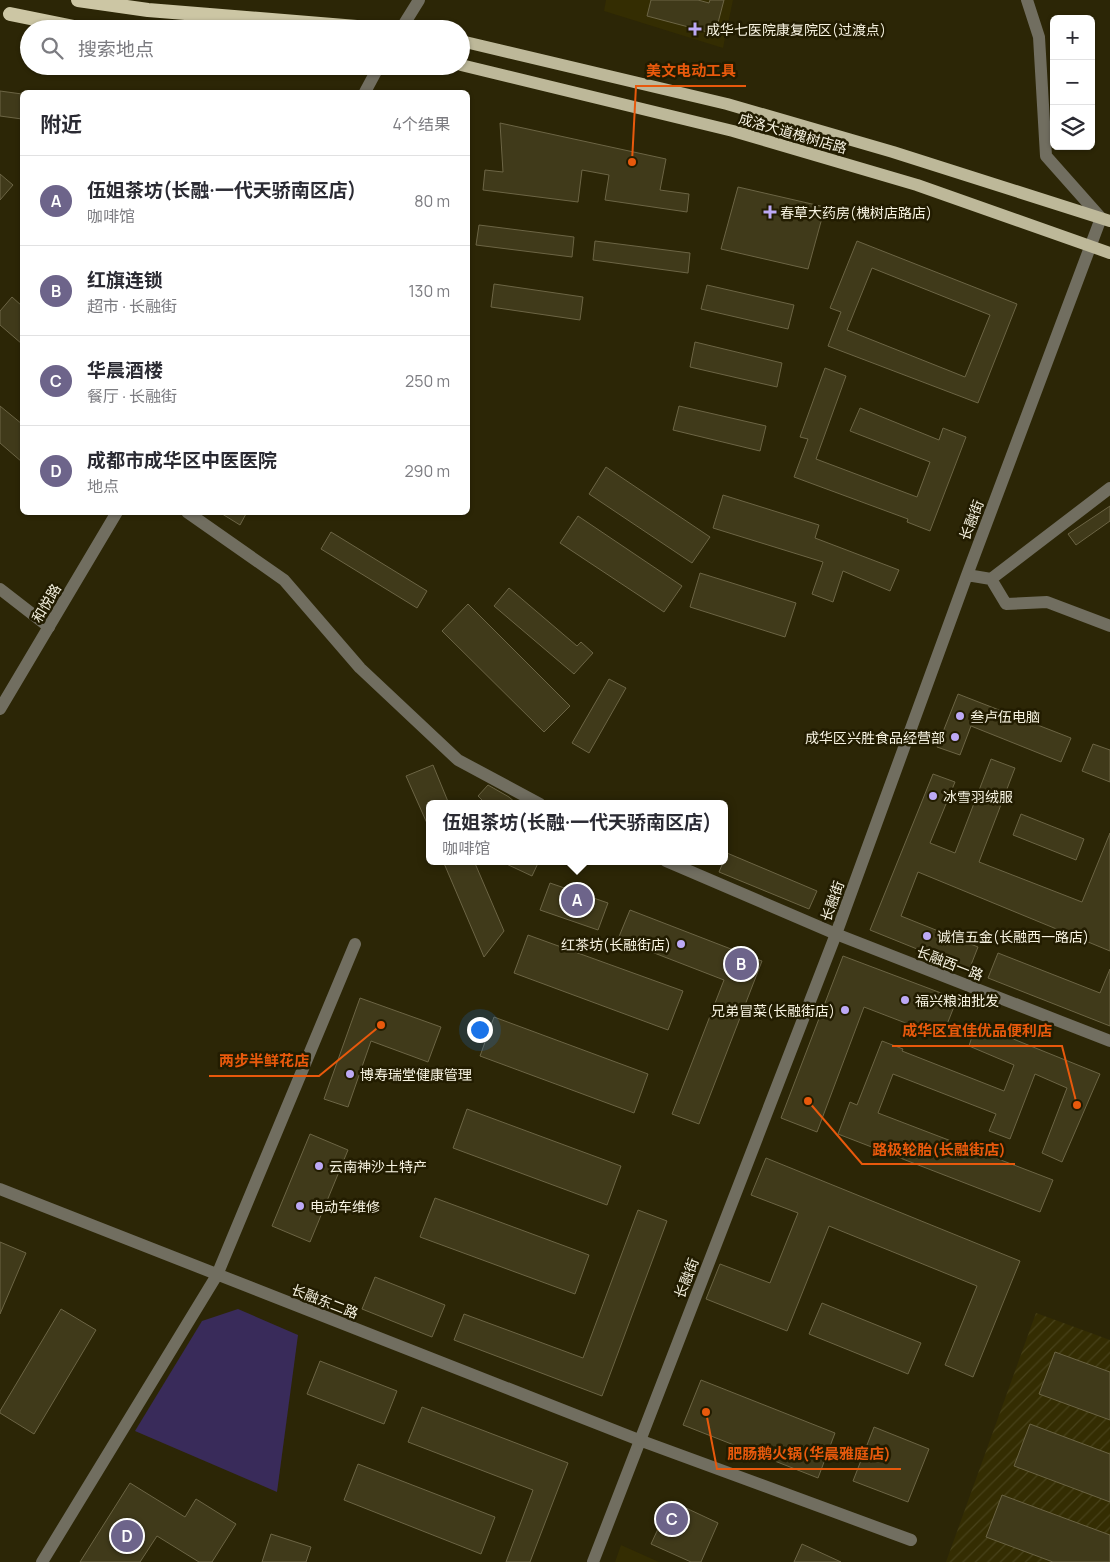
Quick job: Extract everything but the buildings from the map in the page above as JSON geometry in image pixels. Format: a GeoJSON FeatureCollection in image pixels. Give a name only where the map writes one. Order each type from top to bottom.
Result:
{"type":"FeatureCollection","features":[{"type":"Feature","properties":{"kind":"highway"},"geometry":{"type":"LineString","coordinates":[[78,0],[148,10],[271,20]]}},
{"type":"Feature","properties":{"kind":"highway"},"geometry":{"type":"LineString","coordinates":[[10,14],[40,20]]}},
{"type":"Feature","properties":{"kind":"main road","name":"成洛大道槐树店路"},"geometry":{"type":"LineString","coordinates":[[470,44],[727,104],[893,152],[1107,219]]}},
{"type":"Feature","properties":{"kind":"main road","name":"成洛大道槐树店路"},"geometry":{"type":"LineString","coordinates":[[470,67],[733,131],[917,185],[1110,254]]}},
{"type":"Feature","properties":{"kind":"street"},"geometry":{"type":"LineString","coordinates":[[406,20],[419,0]]}},
{"type":"Feature","properties":{"kind":"street"},"geometry":{"type":"LineString","coordinates":[[1027,0],[1039,37],[1046,156],[1107,219]]}},
{"type":"Feature","properties":{"kind":"street"},"geometry":{"type":"LineString","coordinates":[[366,90],[374,75]]}},
{"type":"Feature","properties":{"kind":"street","name":"长融街"},"geometry":{"type":"LineString","coordinates":[[593,1562],[836,934],[967,575],[1091,247],[1107,219]]}},
{"type":"Feature","properties":{"kind":"street"},"geometry":{"type":"LineString","coordinates":[[967,575],[991,578],[1110,488]]}},
{"type":"Feature","properties":{"kind":"street","name":"和悦路"},"geometry":{"type":"LineString","coordinates":[[0,709],[115,515]]}},
{"type":"Feature","properties":{"kind":"street"},"geometry":{"type":"LineString","coordinates":[[191,515],[284,580],[360,668],[458,760],[533,800]]}},
{"type":"Feature","properties":{"kind":"street"},"geometry":{"type":"LineString","coordinates":[[991,578],[1006,604],[1047,602],[1110,626]]}},
{"type":"Feature","properties":{"kind":"street"},"geometry":{"type":"LineString","coordinates":[[0,589],[49,627]]}},
{"type":"Feature","properties":{"kind":"street","name":"长融西一路"},"geometry":{"type":"LineString","coordinates":[[675,865],[836,934],[1110,1041]]}},
{"type":"Feature","properties":{"kind":"street"},"geometry":{"type":"LineString","coordinates":[[42,1562],[217,1275],[355,944]]}},
{"type":"Feature","properties":{"kind":"street","name":"长融东二路"},"geometry":{"type":"LineString","coordinates":[[0,1189],[639,1440],[911,1540]]}},
{"type":"Feature","properties":{"kind":"shaded area","name":"成华七医院康复院区(过渡点)"},"geometry":{"type":"Polygon","coordinates":[[[606,0],[733,0],[723,48],[604,11],[606,0]]]}},
{"type":"Feature","properties":{"kind":"shaded area"},"geometry":{"type":"Polygon","coordinates":[[[238,1309],[298,1335],[277,1492],[135,1431],[202,1321],[238,1309]]]}},
{"type":"Feature","properties":{"kind":"shaded area"},"geometry":{"type":"Polygon","coordinates":[[[1036,1313],[1110,1340],[1110,1562],[946,1562],[1036,1313]]]}},
{"type":"Feature","properties":{"kind":"shaded area"},"geometry":{"type":"Polygon","coordinates":[[[621,1545],[659,1562],[615,1562],[621,1545]]]}},
{"type":"Feature","properties":{"kind":"place","name":"成华七医院康复院区(过渡点)"},"geometry":{"type":"Point","coordinates":[695,29]}},
{"type":"Feature","properties":{"kind":"place","name":"美文电动工具"},"geometry":{"type":"Point","coordinates":[632,162]}},
{"type":"Feature","properties":{"kind":"place","name":"春草大药房(槐树店路店)"},"geometry":{"type":"Point","coordinates":[770,212]}},
{"type":"Feature","properties":{"kind":"place","name":"叁卢伍电脑"},"geometry":{"type":"Point","coordinates":[960,716]}},
{"type":"Feature","properties":{"kind":"place","name":"成华区兴胜食品经营部"},"geometry":{"type":"Point","coordinates":[955,737]}},
{"type":"Feature","properties":{"kind":"place","name":"冰雪羽绒服"},"geometry":{"type":"Point","coordinates":[933,796]}},
{"type":"Feature","properties":{"kind":"place","name":"伍姐茶坊(长融·一代天骄南区店)"},"geometry":{"type":"Point","coordinates":[577,900]}},
{"type":"Feature","properties":{"kind":"place","name":"诚信五金(长融西一路店)"},"geometry":{"type":"Point","coordinates":[927,936]}},
{"type":"Feature","properties":{"kind":"place","name":"红茶坊(长融街店)"},"geometry":{"type":"Point","coordinates":[681,944]}},
{"type":"Feature","properties":{"kind":"place","name":"红旗连锁"},"geometry":{"type":"Point","coordinates":[741,964]}},
{"type":"Feature","properties":{"kind":"place","name":"福兴粮油批发"},"geometry":{"type":"Point","coordinates":[905,1000]}},
{"type":"Feature","properties":{"kind":"place","name":"兄弟冒菜(长融街店)"},"geometry":{"type":"Point","coordinates":[845,1010]}},
{"type":"Feature","properties":{"kind":"place","name":"两步半鲜花店"},"geometry":{"type":"Point","coordinates":[381,1025]}},
{"type":"Feature","properties":{"kind":"place","name":"博寿瑞堂健康管理"},"geometry":{"type":"Point","coordinates":[350,1074]}},
{"type":"Feature","properties":{"kind":"place","name":"路极轮胎(长融街店)"},"geometry":{"type":"Point","coordinates":[808,1101]}},
{"type":"Feature","properties":{"kind":"place","name":"成华区宜佳优品便利店"},"geometry":{"type":"Point","coordinates":[1077,1105]}},
{"type":"Feature","properties":{"kind":"place","name":"云南神沙土特产"},"geometry":{"type":"Point","coordinates":[319,1166]}},
{"type":"Feature","properties":{"kind":"place","name":"电动车维修"},"geometry":{"type":"Point","coordinates":[300,1206]}},
{"type":"Feature","properties":{"kind":"place","name":"肥肠鹅火锅(华晨雅庭店)"},"geometry":{"type":"Point","coordinates":[706,1412]}},
{"type":"Feature","properties":{"kind":"place","name":"华晨酒楼"},"geometry":{"type":"Point","coordinates":[672,1519]}},
{"type":"Feature","properties":{"kind":"place","name":"成都市成华区中医医院"},"geometry":{"type":"Point","coordinates":[127,1536]}}]}
